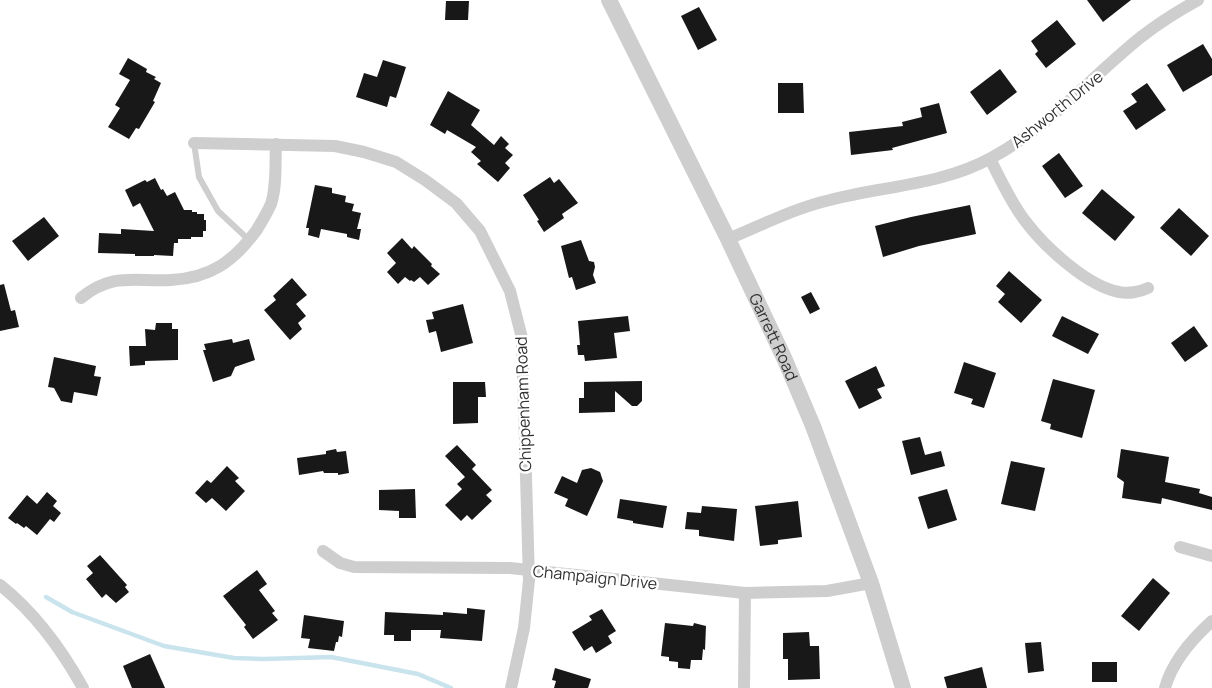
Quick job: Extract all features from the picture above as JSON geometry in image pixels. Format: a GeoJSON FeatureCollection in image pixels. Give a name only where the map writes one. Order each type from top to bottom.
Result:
{"type":"FeatureCollection","features":[{"type":"Feature","properties":{"kind":"street","name":"Garrett Road"},"geometry":{"type":"LineString","coordinates":[[609,0],[728,239],[781,351],[813,426],[871,583],[903,688]]}},
{"type":"Feature","properties":{"kind":"street","name":"Ashworth Drive"},"geometry":{"type":"LineString","coordinates":[[728,239],[801,208],[831,199],[936,179],[969,169],[990,159],[1014,146],[1035,130],[1142,37],[1171,16],[1198,0]]}},
{"type":"Feature","properties":{"kind":"street","name":"Chippenham Road"},"geometry":{"type":"LineString","coordinates":[[194,143],[334,146],[364,152],[396,162],[425,180],[456,203],[480,231],[510,291],[522,338],[522,391],[529,570],[524,628],[511,688]]}},
{"type":"Feature","properties":{"kind":"street"},"geometry":{"type":"LineString","coordinates":[[80,298],[108,281],[195,278],[221,267],[249,240],[270,205],[274,190],[276,144]]}},
{"type":"Feature","properties":{"kind":"street"},"geometry":{"type":"LineString","coordinates":[[990,159],[1012,202],[1026,222],[1063,261],[1084,276],[1119,293],[1132,293],[1148,288]]}},
{"type":"Feature","properties":{"kind":"street"},"geometry":{"type":"LineString","coordinates":[[1180,547],[1212,556]]}},
{"type":"Feature","properties":{"kind":"street","name":"Champaign Drive"},"geometry":{"type":"LineString","coordinates":[[323,551],[340,563],[354,567],[510,568],[745,593],[827,591],[871,583]]}},
{"type":"Feature","properties":{"kind":"street"},"geometry":{"type":"LineString","coordinates":[[0,585],[50,637],[83,688]]}},
{"type":"Feature","properties":{"kind":"street"},"geometry":{"type":"LineString","coordinates":[[744,688],[745,593]]}},
{"type":"Feature","properties":{"kind":"street"},"geometry":{"type":"LineString","coordinates":[[1164,688],[1173,667],[1190,643],[1212,621]]}},
{"type":"Feature","properties":{"kind":"lane"},"geometry":{"type":"LineString","coordinates":[[194,143],[199,177],[218,210],[249,240]]}},
{"type":"Feature","properties":{"kind":"building"},"geometry":{"type":"Polygon","coordinates":[[[1087,0],[1131,0],[1103,22],[1087,0]]]}},
{"type":"Feature","properties":{"kind":"building"},"geometry":{"type":"Polygon","coordinates":[[[446,1],[469,1],[468,20],[445,20],[446,1]]]}},
{"type":"Feature","properties":{"kind":"building"},"geometry":{"type":"Polygon","coordinates":[[[699,7],[717,40],[698,50],[681,16],[699,7]]]}},
{"type":"Feature","properties":{"kind":"building"},"geometry":{"type":"Polygon","coordinates":[[[1057,20],[1076,44],[1046,68],[1035,54],[1038,51],[1031,41],[1057,20]]]}},
{"type":"Feature","properties":{"kind":"building"},"geometry":{"type":"Polygon","coordinates":[[[1203,44],[1212,59],[1212,75],[1183,92],[1167,65],[1203,44]]]}},
{"type":"Feature","properties":{"kind":"building"},"geometry":{"type":"Polygon","coordinates":[[[128,58],[147,69],[146,72],[156,77],[154,79],[161,83],[153,101],[155,102],[139,129],[136,128],[129,139],[108,127],[120,108],[115,105],[130,80],[119,74],[128,58]]]}},
{"type":"Feature","properties":{"kind":"building"},"geometry":{"type":"Polygon","coordinates":[[[383,60],[406,67],[396,98],[390,96],[387,107],[356,97],[364,73],[377,77],[383,60]]]}},
{"type":"Feature","properties":{"kind":"building"},"geometry":{"type":"Polygon","coordinates":[[[1000,69],[1017,92],[987,115],[970,92],[1000,69]]]}},
{"type":"Feature","properties":{"kind":"building"},"geometry":{"type":"Polygon","coordinates":[[[778,83],[803,83],[804,113],[778,113],[778,83]]]}},
{"type":"Feature","properties":{"kind":"building"},"geometry":{"type":"Polygon","coordinates":[[[1147,83],[1166,110],[1136,130],[1123,111],[1137,102],[1131,94],[1147,83]]]}},
{"type":"Feature","properties":{"kind":"building"},"geometry":{"type":"Polygon","coordinates":[[[448,91],[480,110],[471,125],[494,145],[501,136],[509,144],[505,148],[513,155],[505,163],[510,168],[498,182],[477,164],[481,161],[471,152],[476,147],[447,130],[445,134],[430,125],[448,91]]]}},
{"type":"Feature","properties":{"kind":"building"},"geometry":{"type":"Polygon","coordinates":[[[939,103],[947,133],[892,148],[893,150],[851,155],[849,132],[903,126],[902,122],[922,117],[920,108],[939,103]]]}},
{"type":"Feature","properties":{"kind":"building"},"geometry":{"type":"Polygon","coordinates":[[[1059,153],[1083,186],[1065,198],[1042,166],[1059,153]]]}},
{"type":"Feature","properties":{"kind":"building"},"geometry":{"type":"Polygon","coordinates":[[[550,177],[554,183],[559,179],[578,203],[562,214],[564,218],[544,232],[537,221],[539,220],[523,195],[550,177]]]}},
{"type":"Feature","properties":{"kind":"building"},"geometry":{"type":"Polygon","coordinates":[[[155,178],[161,190],[163,189],[167,196],[175,192],[184,210],[192,210],[192,212],[197,212],[197,214],[204,214],[206,231],[203,231],[203,237],[178,239],[178,243],[174,243],[173,256],[135,256],[135,254],[98,253],[99,233],[121,234],[121,229],[154,231],[140,203],[133,207],[125,190],[145,180],[147,182],[155,178]]]}},
{"type":"Feature","properties":{"kind":"building"},"geometry":{"type":"Polygon","coordinates":[[[315,185],[332,188],[332,193],[346,196],[345,202],[354,204],[352,211],[361,213],[357,229],[361,229],[359,240],[347,237],[347,234],[321,229],[319,238],[308,235],[309,228],[306,228],[315,185]]]}},
{"type":"Feature","properties":{"kind":"building"},"geometry":{"type":"Polygon","coordinates":[[[1102,189],[1135,217],[1115,241],[1082,213],[1102,189]]]}},
{"type":"Feature","properties":{"kind":"building"},"geometry":{"type":"Polygon","coordinates":[[[970,205],[976,234],[919,246],[883,257],[875,226],[970,205]]]}},
{"type":"Feature","properties":{"kind":"building"},"geometry":{"type":"Polygon","coordinates":[[[1179,208],[1209,236],[1191,256],[1160,228],[1179,208]]]}},
{"type":"Feature","properties":{"kind":"building"},"geometry":{"type":"Polygon","coordinates":[[[44,217],[59,236],[28,261],[12,241],[44,217]]]}},
{"type":"Feature","properties":{"kind":"building"},"geometry":{"type":"Polygon","coordinates":[[[402,238],[412,249],[414,246],[440,274],[428,285],[420,277],[414,282],[405,277],[398,284],[387,272],[396,263],[387,253],[402,238]]]}},
{"type":"Feature","properties":{"kind":"building"},"geometry":{"type":"Polygon","coordinates":[[[581,240],[589,261],[594,262],[593,275],[596,283],[576,290],[572,277],[569,278],[561,246],[581,240]]]}},
{"type":"Feature","properties":{"kind":"building"},"geometry":{"type":"Polygon","coordinates":[[[1009,271],[1042,300],[1021,323],[998,302],[1005,294],[996,286],[1009,271]]]}},
{"type":"Feature","properties":{"kind":"building"},"geometry":{"type":"Polygon","coordinates":[[[292,278],[307,295],[296,304],[306,316],[298,323],[302,329],[290,340],[264,310],[276,300],[273,296],[292,278]]]}},
{"type":"Feature","properties":{"kind":"building"},"geometry":{"type":"Polygon","coordinates":[[[4,284],[11,311],[15,310],[19,327],[0,331],[0,285],[4,284]]]}},
{"type":"Feature","properties":{"kind":"building"},"geometry":{"type":"Polygon","coordinates":[[[811,292],[820,309],[810,314],[801,297],[811,292]]]}},
{"type":"Feature","properties":{"kind":"building"},"geometry":{"type":"Polygon","coordinates":[[[463,304],[473,343],[441,352],[436,331],[429,333],[426,320],[434,319],[432,312],[463,304]]]}},
{"type":"Feature","properties":{"kind":"building"},"geometry":{"type":"Polygon","coordinates":[[[628,316],[630,331],[614,333],[617,358],[585,361],[584,355],[578,355],[577,345],[580,345],[578,321],[628,316]]]}},
{"type":"Feature","properties":{"kind":"building"},"geometry":{"type":"Polygon","coordinates":[[[1062,316],[1099,334],[1088,354],[1052,336],[1062,316]]]}},
{"type":"Feature","properties":{"kind":"building"},"geometry":{"type":"Polygon","coordinates":[[[156,323],[172,323],[172,329],[178,329],[178,360],[145,361],[145,365],[130,366],[129,346],[146,346],[145,329],[155,330],[156,323]]]}},
{"type":"Feature","properties":{"kind":"building"},"geometry":{"type":"Polygon","coordinates":[[[1194,326],[1208,346],[1185,362],[1171,343],[1194,326]]]}},
{"type":"Feature","properties":{"kind":"building"},"geometry":{"type":"Polygon","coordinates":[[[232,339],[233,343],[249,339],[255,360],[235,367],[231,376],[213,382],[203,350],[206,350],[204,344],[232,339]]]}},
{"type":"Feature","properties":{"kind":"building"},"geometry":{"type":"Polygon","coordinates":[[[54,357],[96,366],[94,376],[101,377],[97,396],[74,392],[72,403],[61,401],[54,388],[48,387],[54,357]]]}},
{"type":"Feature","properties":{"kind":"building"},"geometry":{"type":"Polygon","coordinates":[[[964,362],[996,373],[984,408],[971,404],[973,399],[954,393],[964,362]]]}},
{"type":"Feature","properties":{"kind":"building"},"geometry":{"type":"Polygon","coordinates":[[[876,366],[885,386],[877,389],[882,398],[859,409],[845,381],[876,366]]]}},
{"type":"Feature","properties":{"kind":"building"},"geometry":{"type":"Polygon","coordinates":[[[1053,379],[1095,390],[1082,438],[1050,429],[1051,424],[1041,421],[1053,379]]]}},
{"type":"Feature","properties":{"kind":"building"},"geometry":{"type":"Polygon","coordinates":[[[642,381],[642,401],[637,406],[632,406],[615,391],[615,412],[579,413],[579,398],[584,398],[584,382],[642,381]]]}},
{"type":"Feature","properties":{"kind":"building"},"geometry":{"type":"Polygon","coordinates":[[[453,382],[485,382],[486,397],[478,397],[478,423],[453,424],[453,382]]]}},
{"type":"Feature","properties":{"kind":"building"},"geometry":{"type":"Polygon","coordinates":[[[920,437],[925,455],[941,451],[945,466],[911,475],[902,441],[920,437]]]}},
{"type":"Feature","properties":{"kind":"building"},"geometry":{"type":"Polygon","coordinates":[[[457,445],[476,465],[472,469],[492,490],[486,495],[492,501],[472,520],[467,515],[461,521],[445,505],[462,489],[457,484],[465,477],[445,456],[457,445]]]}},
{"type":"Feature","properties":{"kind":"building"},"geometry":{"type":"Polygon","coordinates":[[[336,449],[337,452],[346,451],[349,473],[338,475],[338,473],[324,473],[323,471],[299,475],[297,458],[326,454],[326,451],[336,449]]]}},
{"type":"Feature","properties":{"kind":"building"},"geometry":{"type":"Polygon","coordinates":[[[1121,449],[1169,457],[1165,482],[1200,489],[1199,493],[1212,497],[1212,510],[1162,498],[1161,504],[1122,498],[1124,482],[1117,477],[1121,449]]]}},
{"type":"Feature","properties":{"kind":"building"},"geometry":{"type":"Polygon","coordinates":[[[1011,461],[1045,468],[1035,511],[1001,504],[1011,461]]]}},
{"type":"Feature","properties":{"kind":"building"},"geometry":{"type":"Polygon","coordinates":[[[227,466],[239,478],[235,481],[245,491],[226,511],[212,498],[206,503],[195,493],[207,480],[211,483],[227,466]]]}},
{"type":"Feature","properties":{"kind":"building"},"geometry":{"type":"Polygon","coordinates":[[[591,468],[600,472],[603,481],[587,516],[565,506],[568,499],[554,493],[562,476],[577,483],[582,470],[591,468]]]}},
{"type":"Feature","properties":{"kind":"building"},"geometry":{"type":"Polygon","coordinates":[[[415,489],[416,518],[399,518],[399,511],[379,510],[379,490],[415,489]]]}},
{"type":"Feature","properties":{"kind":"building"},"geometry":{"type":"Polygon","coordinates":[[[947,489],[957,520],[928,529],[918,497],[947,489]]]}},
{"type":"Feature","properties":{"kind":"building"},"geometry":{"type":"Polygon","coordinates":[[[47,492],[57,501],[53,506],[61,513],[54,522],[50,519],[37,535],[26,526],[24,528],[8,518],[27,495],[37,504],[47,492]]]}},
{"type":"Feature","properties":{"kind":"building"},"geometry":{"type":"Polygon","coordinates":[[[620,499],[667,506],[663,528],[617,518],[620,499]]]}},
{"type":"Feature","properties":{"kind":"building"},"geometry":{"type":"Polygon","coordinates":[[[798,501],[802,537],[778,540],[778,544],[760,546],[755,506],[798,501]]]}},
{"type":"Feature","properties":{"kind":"building"},"geometry":{"type":"Polygon","coordinates":[[[702,506],[737,509],[734,541],[699,536],[699,530],[685,529],[687,512],[701,513],[702,506]]]}},
{"type":"Feature","properties":{"kind":"building"},"geometry":{"type":"Polygon","coordinates":[[[100,555],[127,585],[125,587],[129,592],[116,603],[106,594],[102,598],[86,579],[93,573],[87,566],[100,555]]]}},
{"type":"Feature","properties":{"kind":"building"},"geometry":{"type":"Polygon","coordinates":[[[257,570],[267,584],[259,590],[275,611],[272,613],[278,620],[253,639],[244,627],[246,625],[223,596],[257,570]]]}},
{"type":"Feature","properties":{"kind":"building"},"geometry":{"type":"Polygon","coordinates":[[[1153,578],[1170,593],[1139,631],[1121,616],[1153,578]]]}},
{"type":"Feature","properties":{"kind":"building"},"geometry":{"type":"Polygon","coordinates":[[[467,608],[485,610],[482,641],[440,638],[441,630],[411,630],[411,641],[394,641],[394,635],[384,635],[385,612],[443,615],[443,612],[467,614],[467,608]]]}},
{"type":"Feature","properties":{"kind":"building"},"geometry":{"type":"Polygon","coordinates":[[[602,609],[616,631],[608,636],[612,643],[596,653],[592,646],[584,651],[572,632],[592,620],[589,616],[602,609]]]}},
{"type":"Feature","properties":{"kind":"building"},"geometry":{"type":"Polygon","coordinates":[[[304,615],[344,621],[342,637],[339,636],[334,651],[308,648],[310,639],[301,638],[304,615]]]}},
{"type":"Feature","properties":{"kind":"building"},"geometry":{"type":"Polygon","coordinates":[[[665,623],[693,626],[694,623],[706,626],[705,650],[703,649],[702,660],[691,660],[690,669],[678,668],[678,662],[669,661],[669,657],[661,656],[665,623]]]}},
{"type":"Feature","properties":{"kind":"building"},"geometry":{"type":"Polygon","coordinates":[[[809,632],[810,646],[819,646],[820,679],[788,680],[788,659],[783,659],[783,633],[809,632]]]}},
{"type":"Feature","properties":{"kind":"building"},"geometry":{"type":"Polygon","coordinates":[[[1041,642],[1044,671],[1028,673],[1025,643],[1041,642]]]}},
{"type":"Feature","properties":{"kind":"building"},"geometry":{"type":"Polygon","coordinates":[[[150,654],[165,688],[132,688],[123,666],[150,654]]]}},
{"type":"Feature","properties":{"kind":"building"},"geometry":{"type":"Polygon","coordinates":[[[1092,662],[1117,662],[1117,682],[1092,682],[1092,662]]]}},
{"type":"Feature","properties":{"kind":"building"},"geometry":{"type":"Polygon","coordinates":[[[982,667],[987,688],[947,688],[944,677],[982,667]]]}},
{"type":"Feature","properties":{"kind":"building"},"geometry":{"type":"Polygon","coordinates":[[[555,668],[591,679],[588,688],[554,688],[556,681],[552,680],[555,668]]]}},
{"type":"Feature","properties":{"kind":"waterway"},"geometry":{"type":"LineString","coordinates":[[46,597],[72,612],[164,646],[234,658],[331,657],[418,674],[451,688]]}}]}
